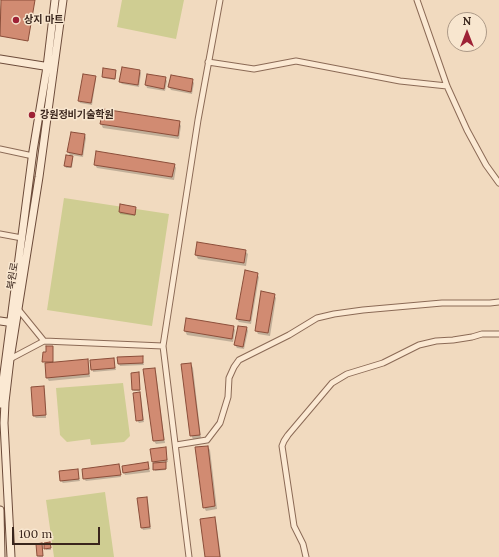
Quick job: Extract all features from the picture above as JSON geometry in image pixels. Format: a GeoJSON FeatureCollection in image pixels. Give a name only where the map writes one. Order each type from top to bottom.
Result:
{"type":"FeatureCollection","features":[{"type":"Feature","properties":{"kind":"street","name":"북원로"},"geometry":{"type":"LineString","coordinates":[[0,404],[13,323],[18,309],[50,68],[55,0]]}},
{"type":"Feature","properties":{"kind":"street","name":"북원로"},"geometry":{"type":"LineString","coordinates":[[11,557],[4,423],[13,323],[33,156],[63,0]]}},
{"type":"Feature","properties":{"kind":"street"},"geometry":{"type":"LineString","coordinates":[[190,557],[163,346],[198,120],[220,0]]}},
{"type":"Feature","properties":{"kind":"street"},"geometry":{"type":"LineString","coordinates":[[417,0],[447,86],[467,130],[486,165],[499,183]]}},
{"type":"Feature","properties":{"kind":"street"},"geometry":{"type":"LineString","coordinates":[[0,59],[50,68]]}},
{"type":"Feature","properties":{"kind":"street"},"geometry":{"type":"LineString","coordinates":[[208,62],[254,69],[296,61],[400,81],[447,86]]}},
{"type":"Feature","properties":{"kind":"street"},"geometry":{"type":"LineString","coordinates":[[0,149],[33,156]]}},
{"type":"Feature","properties":{"kind":"street"},"geometry":{"type":"LineString","coordinates":[[0,234],[22,238]]}},
{"type":"Feature","properties":{"kind":"street"},"geometry":{"type":"LineString","coordinates":[[176,445],[207,440],[220,423],[228,396],[229,378],[239,360],[289,335],[317,318],[363,310],[418,305],[499,302]]}},
{"type":"Feature","properties":{"kind":"street"},"geometry":{"type":"LineString","coordinates":[[18,309],[44,341]]}},
{"type":"Feature","properties":{"kind":"street"},"geometry":{"type":"LineString","coordinates":[[0,321],[13,323]]}},
{"type":"Feature","properties":{"kind":"street"},"geometry":{"type":"LineString","coordinates":[[306,557],[303,544],[294,526],[282,446],[288,435],[332,383],[347,374],[383,363],[425,344],[436,341],[472,337],[482,334],[499,334]]}},
{"type":"Feature","properties":{"kind":"street"},"geometry":{"type":"LineString","coordinates":[[10,359],[44,341],[163,346]]}},
{"type":"Feature","properties":{"kind":"street"},"geometry":{"type":"LineString","coordinates":[[0,510],[1,557]]}},
{"type":"Feature","properties":{"kind":"shaded area"},"geometry":{"type":"Polygon","coordinates":[[[122,0],[184,0],[176,39],[117,27],[122,0]]]}},
{"type":"Feature","properties":{"kind":"shaded area"},"geometry":{"type":"Polygon","coordinates":[[[64,198],[169,214],[152,326],[47,310],[64,198]]]}},
{"type":"Feature","properties":{"kind":"shaded area"},"geometry":{"type":"Polygon","coordinates":[[[123,383],[130,436],[124,442],[91,445],[90,439],[67,442],[60,435],[56,388],[123,383]]]}},
{"type":"Feature","properties":{"kind":"shaded area"},"geometry":{"type":"Polygon","coordinates":[[[105,492],[114,557],[54,557],[46,500],[105,492]]]}},
{"type":"Feature","properties":{"kind":"building","name":"상지 마트"},"geometry":{"type":"Polygon","coordinates":[[[1,0],[35,0],[28,41],[0,36],[1,0]]]}},
{"type":"Feature","properties":{"kind":"building"},"geometry":{"type":"Polygon","coordinates":[[[122,67],[140,70],[138,85],[119,82],[122,67]]]}},
{"type":"Feature","properties":{"kind":"building"},"geometry":{"type":"Polygon","coordinates":[[[103,68],[116,70],[115,79],[102,77],[103,68]]]}},
{"type":"Feature","properties":{"kind":"building"},"geometry":{"type":"Polygon","coordinates":[[[83,74],[96,76],[91,103],[78,101],[83,74]]]}},
{"type":"Feature","properties":{"kind":"building"},"geometry":{"type":"Polygon","coordinates":[[[147,74],[166,77],[164,89],[145,85],[147,74]]]}},
{"type":"Feature","properties":{"kind":"building"},"geometry":{"type":"Polygon","coordinates":[[[171,75],[193,79],[191,92],[168,87],[171,75]]]}},
{"type":"Feature","properties":{"kind":"building"},"geometry":{"type":"Polygon","coordinates":[[[103,109],[180,121],[178,136],[100,124],[103,109]]]}},
{"type":"Feature","properties":{"kind":"building"},"geometry":{"type":"Polygon","coordinates":[[[71,132],[85,134],[82,155],[67,152],[71,132]]]}},
{"type":"Feature","properties":{"kind":"building"},"geometry":{"type":"Polygon","coordinates":[[[96,151],[175,164],[172,177],[94,165],[96,151]]]}},
{"type":"Feature","properties":{"kind":"building"},"geometry":{"type":"Polygon","coordinates":[[[66,155],[73,156],[71,167],[64,166],[66,155]]]}},
{"type":"Feature","properties":{"kind":"building"},"geometry":{"type":"Polygon","coordinates":[[[120,204],[136,207],[135,215],[119,212],[120,204]]]}},
{"type":"Feature","properties":{"kind":"building"},"geometry":{"type":"Polygon","coordinates":[[[197,242],[246,250],[244,263],[195,255],[197,242]]]}},
{"type":"Feature","properties":{"kind":"building"},"geometry":{"type":"Polygon","coordinates":[[[245,270],[258,273],[250,321],[236,319],[245,270]]]}},
{"type":"Feature","properties":{"kind":"building"},"geometry":{"type":"Polygon","coordinates":[[[261,291],[275,294],[268,333],[255,331],[261,291]]]}},
{"type":"Feature","properties":{"kind":"building"},"geometry":{"type":"Polygon","coordinates":[[[186,318],[234,326],[232,339],[184,331],[186,318]]]}},
{"type":"Feature","properties":{"kind":"building"},"geometry":{"type":"Polygon","coordinates":[[[238,326],[247,327],[243,347],[234,345],[238,326]]]}},
{"type":"Feature","properties":{"kind":"building"},"geometry":{"type":"Polygon","coordinates":[[[46,346],[53,346],[53,362],[42,362],[43,352],[46,352],[46,346]]]}},
{"type":"Feature","properties":{"kind":"building"},"geometry":{"type":"Polygon","coordinates":[[[143,356],[143,363],[118,364],[117,357],[143,356]]]}},
{"type":"Feature","properties":{"kind":"building"},"geometry":{"type":"Polygon","coordinates":[[[114,358],[115,368],[91,370],[90,360],[114,358]]]}},
{"type":"Feature","properties":{"kind":"building"},"geometry":{"type":"Polygon","coordinates":[[[88,359],[89,374],[46,378],[45,363],[88,359]]]}},
{"type":"Feature","properties":{"kind":"building"},"geometry":{"type":"Polygon","coordinates":[[[191,363],[200,435],[190,436],[181,364],[191,363]]]}},
{"type":"Feature","properties":{"kind":"building"},"geometry":{"type":"Polygon","coordinates":[[[155,368],[164,440],[153,441],[143,369],[155,368]]]}},
{"type":"Feature","properties":{"kind":"building"},"geometry":{"type":"Polygon","coordinates":[[[139,372],[140,390],[132,390],[131,373],[139,372]]]}},
{"type":"Feature","properties":{"kind":"building"},"geometry":{"type":"Polygon","coordinates":[[[44,386],[46,415],[33,416],[31,387],[44,386]]]}},
{"type":"Feature","properties":{"kind":"building"},"geometry":{"type":"Polygon","coordinates":[[[140,392],[143,420],[136,421],[133,393],[140,392]]]}},
{"type":"Feature","properties":{"kind":"building"},"geometry":{"type":"Polygon","coordinates":[[[208,446],[215,506],[203,508],[195,447],[208,446]]]}},
{"type":"Feature","properties":{"kind":"building"},"geometry":{"type":"Polygon","coordinates":[[[166,447],[167,460],[152,462],[150,449],[166,447]]]}},
{"type":"Feature","properties":{"kind":"building"},"geometry":{"type":"Polygon","coordinates":[[[148,462],[149,469],[123,473],[122,466],[148,462]]]}},
{"type":"Feature","properties":{"kind":"building"},"geometry":{"type":"Polygon","coordinates":[[[166,462],[166,469],[153,470],[153,463],[166,462]]]}},
{"type":"Feature","properties":{"kind":"building"},"geometry":{"type":"Polygon","coordinates":[[[119,464],[121,475],[83,479],[82,469],[119,464]]]}},
{"type":"Feature","properties":{"kind":"building"},"geometry":{"type":"Polygon","coordinates":[[[78,469],[79,479],[60,481],[59,471],[78,469]]]}},
{"type":"Feature","properties":{"kind":"building"},"geometry":{"type":"Polygon","coordinates":[[[147,497],[150,527],[141,528],[137,498],[147,497]]]}},
{"type":"Feature","properties":{"kind":"building"},"geometry":{"type":"Polygon","coordinates":[[[215,517],[220,557],[205,557],[200,519],[215,517]]]}},
{"type":"Feature","properties":{"kind":"building"},"geometry":{"type":"Polygon","coordinates":[[[50,542],[51,548],[44,549],[44,543],[50,542]]]}},
{"type":"Feature","properties":{"kind":"building"},"geometry":{"type":"Polygon","coordinates":[[[42,543],[43,556],[37,556],[36,544],[42,543]]]}},
{"type":"Feature","properties":{"kind":"place","name":"상지 마트"},"geometry":{"type":"Point","coordinates":[16,20]}},
{"type":"Feature","properties":{"kind":"place","name":"강원정비기술학원"},"geometry":{"type":"Point","coordinates":[32,115]}}]}
